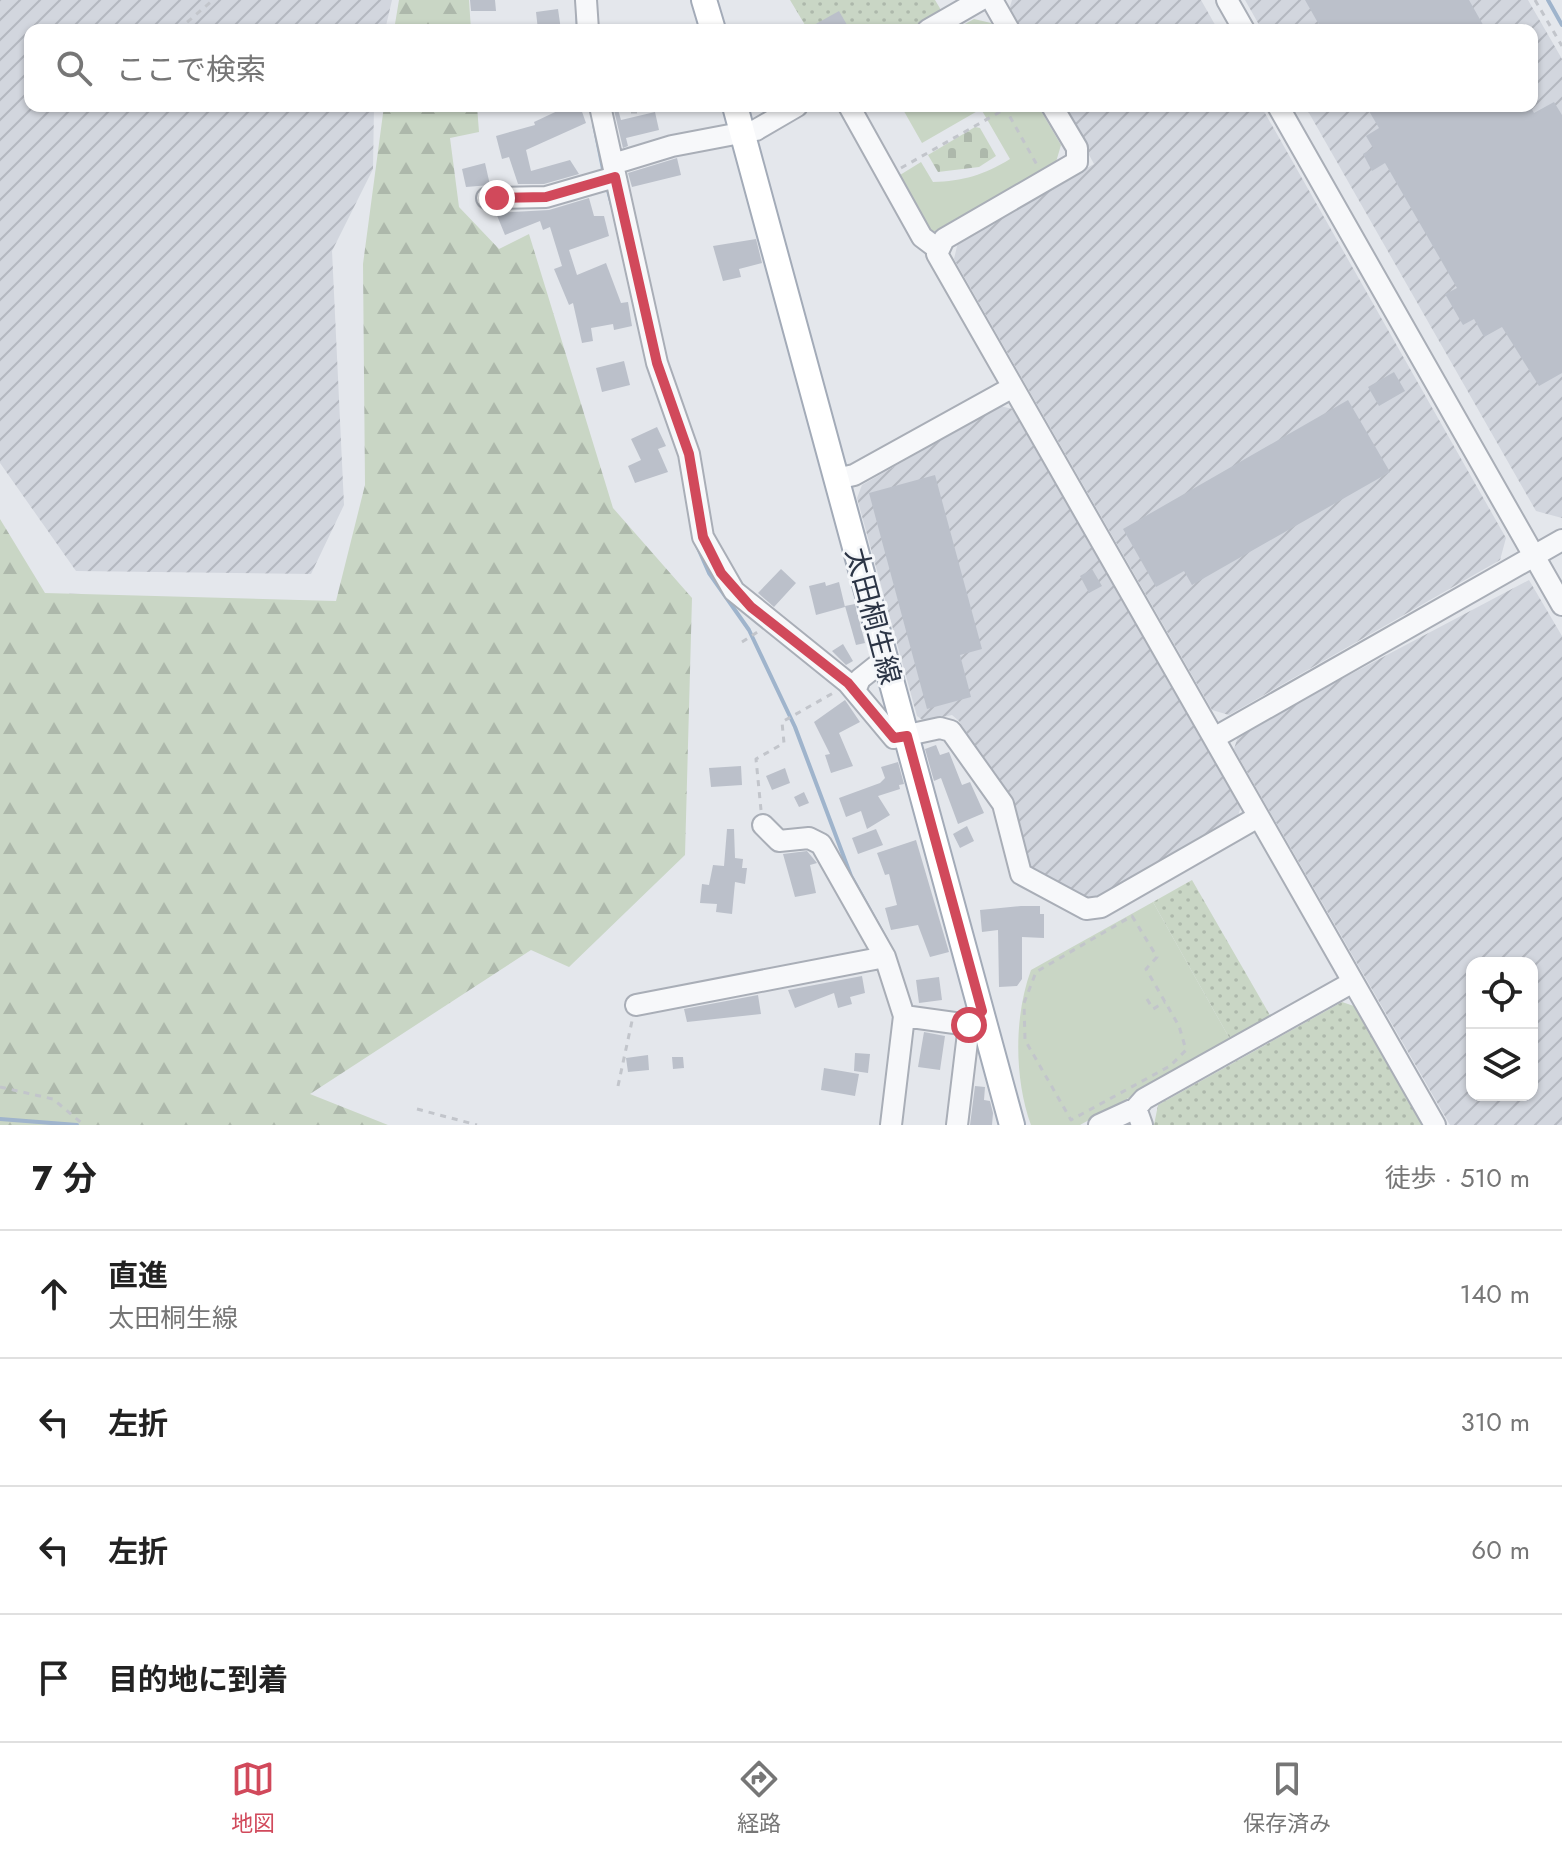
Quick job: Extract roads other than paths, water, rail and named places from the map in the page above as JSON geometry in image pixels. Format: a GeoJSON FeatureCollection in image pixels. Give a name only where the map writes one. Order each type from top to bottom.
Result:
{"type":"FeatureCollection","features":[{"type":"Feature","properties":{"kind":"main road"},"geometry":{"type":"LineString","coordinates":[[704,0],[711,24]]}},
{"type":"Feature","properties":{"kind":"main road","name":"太田桐生線"},"geometry":{"type":"LineString","coordinates":[[737,112],[907,736],[975,1018],[1012,1125]]}},
{"type":"Feature","properties":{"kind":"street"},"geometry":{"type":"LineString","coordinates":[[586,0],[588,24]]}},
{"type":"Feature","properties":{"kind":"street"},"geometry":{"type":"LineString","coordinates":[[938,24],[980,0]]}},
{"type":"Feature","properties":{"kind":"street"},"geometry":{"type":"LineString","coordinates":[[992,0],[1006,24]]}},
{"type":"Feature","properties":{"kind":"street"},"geometry":{"type":"LineString","coordinates":[[1218,0],[1232,24]]}},
{"type":"Feature","properties":{"kind":"street"},"geometry":{"type":"LineString","coordinates":[[1227,0],[1241,24]]}},
{"type":"Feature","properties":{"kind":"street"},"geometry":{"type":"LineString","coordinates":[[601,112],[610,176],[657,363],[689,454],[703,537],[734,591],[851,687],[894,738],[940,728],[951,731],[1003,804],[1021,874],[1086,909],[1101,907],[1258,817]]}},
{"type":"Feature","properties":{"kind":"street"},"geometry":{"type":"LineString","coordinates":[[487,198],[546,197],[610,176],[672,146],[756,130],[787,112]]}},
{"type":"Feature","properties":{"kind":"street"},"geometry":{"type":"LineString","coordinates":[[852,112],[922,237],[938,249],[940,259],[1435,1125]]}},
{"type":"Feature","properties":{"kind":"street"},"geometry":{"type":"LineString","coordinates":[[938,249],[944,239],[1075,166],[1077,148],[1056,112]]}},
{"type":"Feature","properties":{"kind":"street"},"geometry":{"type":"LineString","coordinates":[[1282,112],[1547,549],[1562,605]]}},
{"type":"Feature","properties":{"kind":"street"},"geometry":{"type":"LineString","coordinates":[[1292,112],[1320,153],[1562,579]]}},
{"type":"Feature","properties":{"kind":"street"},"geometry":{"type":"LineString","coordinates":[[836,479],[854,475],[1013,387]]}},
{"type":"Feature","properties":{"kind":"street"},"geometry":{"type":"LineString","coordinates":[[1214,738],[1547,549]]}},
{"type":"Feature","properties":{"kind":"street"},"geometry":{"type":"LineString","coordinates":[[851,687],[885,659]]}},
{"type":"Feature","properties":{"kind":"street"},"geometry":{"type":"LineString","coordinates":[[763,825],[779,841],[809,838],[821,844],[885,957],[909,1016],[891,1125]]}},
{"type":"Feature","properties":{"kind":"street"},"geometry":{"type":"LineString","coordinates":[[636,1005],[885,957]]}},
{"type":"Feature","properties":{"kind":"street"},"geometry":{"type":"LineString","coordinates":[[1099,1125],[1139,1116],[1144,1099],[1353,982]]}},
{"type":"Feature","properties":{"kind":"street"},"geometry":{"type":"LineString","coordinates":[[909,1016],[975,1018],[957,1125]]}},
{"type":"Feature","properties":{"kind":"waterway"},"geometry":{"type":"LineString","coordinates":[[1548,0],[1562,25]]}},
{"type":"Feature","properties":{"kind":"waterway"},"geometry":{"type":"LineString","coordinates":[[577,6],[578,24]]}},
{"type":"Feature","properties":{"kind":"waterway"},"geometry":{"type":"LineString","coordinates":[[594,124],[604,174]]}},
{"type":"Feature","properties":{"kind":"waterway"},"geometry":{"type":"LineString","coordinates":[[607,187],[612,205]]}},
{"type":"Feature","properties":{"kind":"waterway"},"geometry":{"type":"LineString","coordinates":[[694,539],[709,573],[749,630],[795,727],[851,876],[887,941]]}},
{"type":"Feature","properties":{"kind":"waterway"},"geometry":{"type":"LineString","coordinates":[[0,1119],[77,1125]]}}]}
